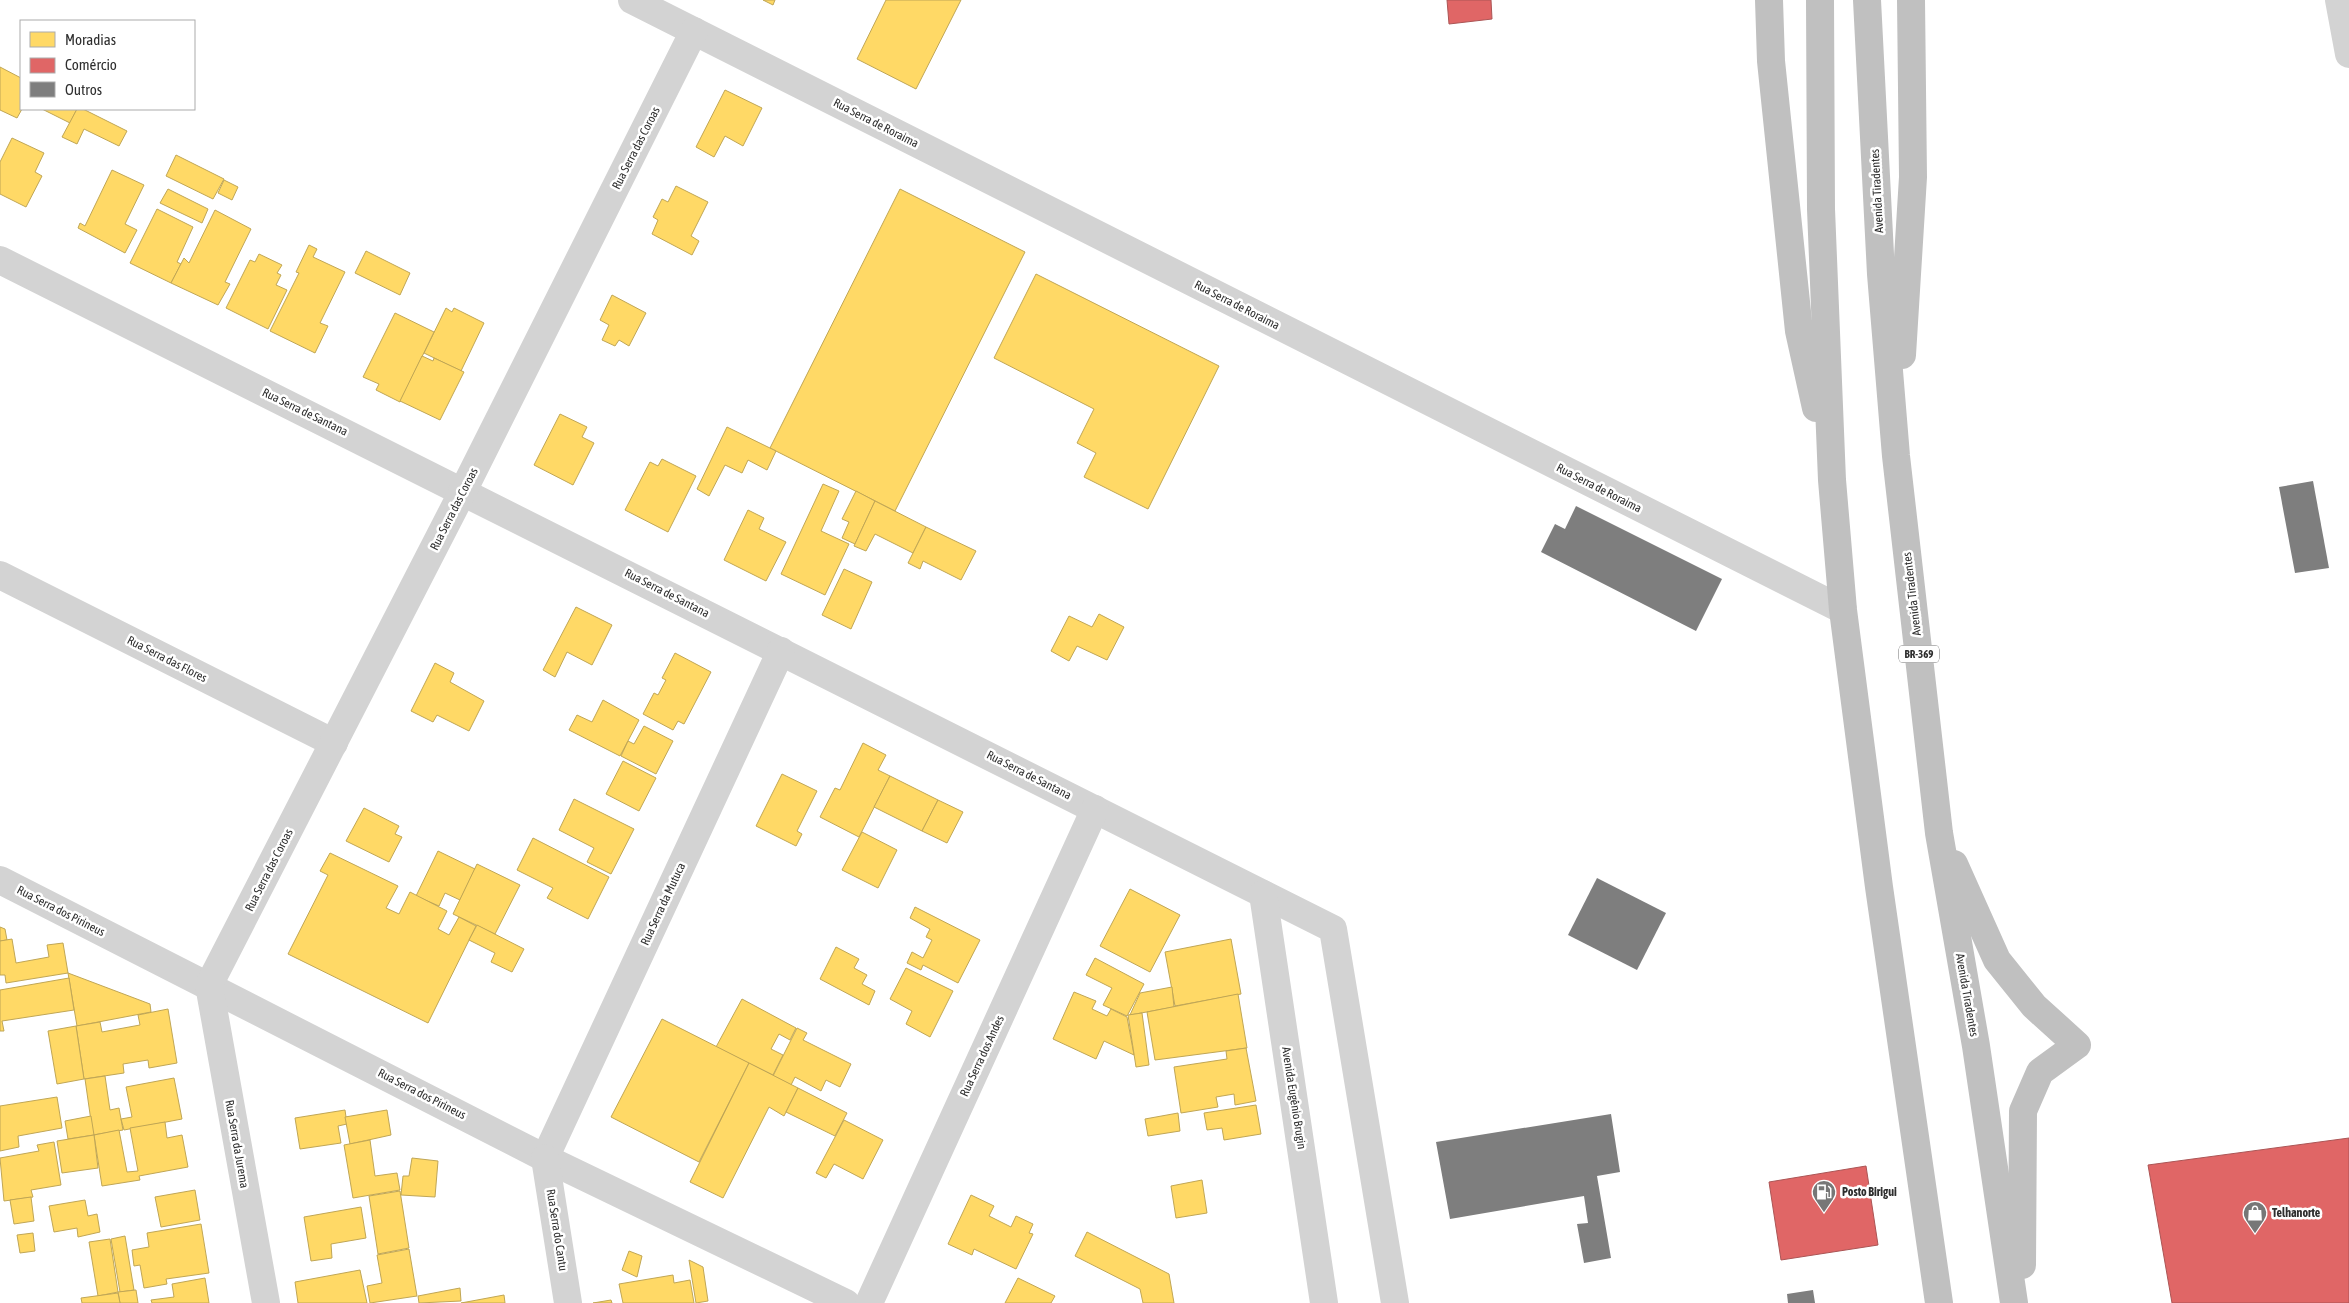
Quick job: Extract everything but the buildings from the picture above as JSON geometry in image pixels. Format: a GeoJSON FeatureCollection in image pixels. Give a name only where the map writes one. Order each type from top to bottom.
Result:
{"type":"FeatureCollection","features":[{"type":"Feature","properties":{"kind":"highway"},"geometry":{"type":"LineString","coordinates":[[1769,0],[1771,61],[1799,331],[1832,480]]}},
{"type":"Feature","properties":{"kind":"highway"},"geometry":{"type":"LineString","coordinates":[[1820,0],[1821,210],[1832,480],[1842,610],[1879,887],[1939,1303]]}},
{"type":"Feature","properties":{"kind":"highway","name":"Avenida Tiradentes"},"geometry":{"type":"LineString","coordinates":[[1867,0],[1881,264],[1896,456],[1939,833],[1976,1046],[2014,1303]]}},
{"type":"Feature","properties":{"kind":"highway"},"geometry":{"type":"LineString","coordinates":[[1896,456],[1913,177],[1911,0]]}},
{"type":"Feature","properties":{"kind":"highway"},"geometry":{"type":"LineString","coordinates":[[1939,833],[1997,960],[2034,1006],[2076,1045],[2040,1072],[2023,1111],[2023,1303]]}},
{"type":"Feature","properties":{"kind":"street","name":"Rua Serra de Roraima"},"geometry":{"type":"LineString","coordinates":[[632,0],[1842,610]]}},
{"type":"Feature","properties":{"kind":"street"},"geometry":{"type":"LineString","coordinates":[[2339,0],[2349,54]]}},
{"type":"Feature","properties":{"kind":"street","name":"Rua Serra das Coroas"},"geometry":{"type":"LineString","coordinates":[[209,985],[464,491],[694,31]]}},
{"type":"Feature","properties":{"kind":"street","name":"Rua Serra de Santana"},"geometry":{"type":"LineString","coordinates":[[0,260],[464,491],[1334,929],[1396,1303]]}},
{"type":"Feature","properties":{"kind":"street","name":"Rua Serra das Flores"},"geometry":{"type":"LineString","coordinates":[[0,575],[334,743]]}},
{"type":"Feature","properties":{"kind":"street","name":"Rua Serra da Mutuca"},"geometry":{"type":"LineString","coordinates":[[545,1158],[781,651]]}},
{"type":"Feature","properties":{"kind":"street","name":"Rua Serra dos Andes"},"geometry":{"type":"LineString","coordinates":[[869,1303],[1096,809]]}},
{"type":"Feature","properties":{"kind":"street","name":"Rua Serra dos Pirineus"},"geometry":{"type":"LineString","coordinates":[[0,880],[545,1158],[846,1303]]}},
{"type":"Feature","properties":{"kind":"street","name":"Avenida Eugênio Brugin"},"geometry":{"type":"LineString","coordinates":[[1263,894],[1324,1303]]}},
{"type":"Feature","properties":{"kind":"street","name":"Rua Serra da Jurema"},"geometry":{"type":"LineString","coordinates":[[209,985],[266,1303]]}},
{"type":"Feature","properties":{"kind":"street","name":"Rua Serra do Cantu"},"geometry":{"type":"LineString","coordinates":[[545,1158],[568,1303]]}},
{"type":"Feature","properties":{"kind":"place","name":"Posto Birigui"},"geometry":{"type":"Point","coordinates":[1824,1213]}},
{"type":"Feature","properties":{"kind":"place","name":"Telhanorte"},"geometry":{"type":"Point","coordinates":[2255,1234]}}]}
